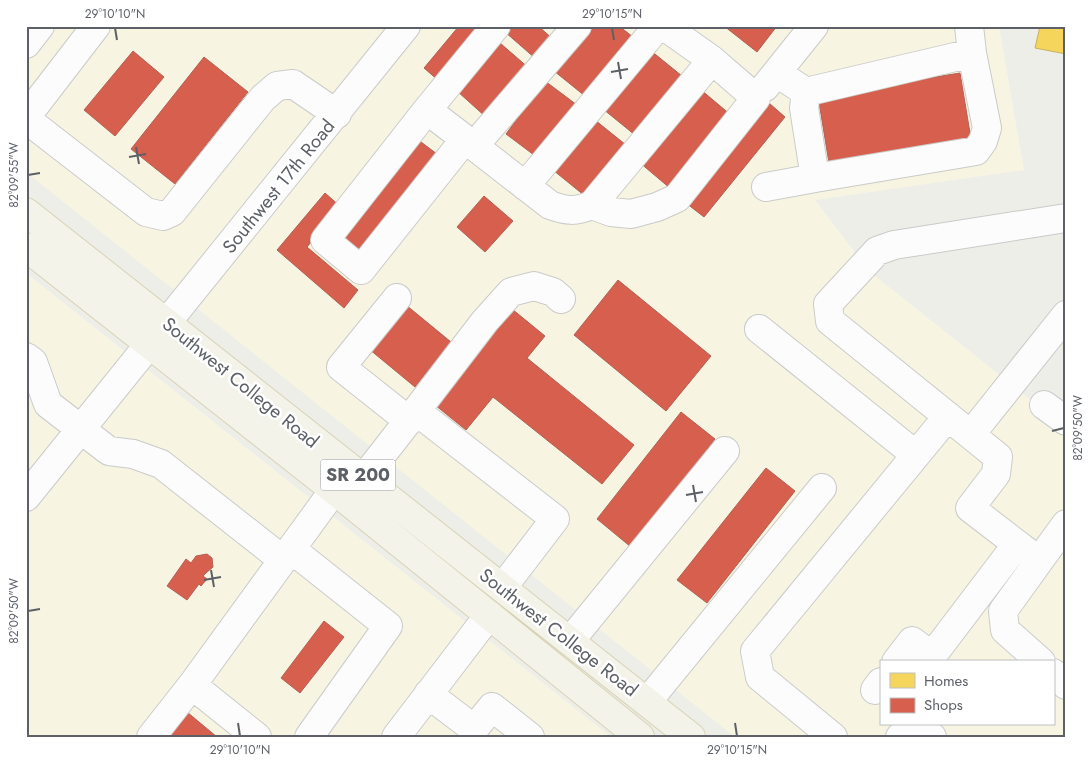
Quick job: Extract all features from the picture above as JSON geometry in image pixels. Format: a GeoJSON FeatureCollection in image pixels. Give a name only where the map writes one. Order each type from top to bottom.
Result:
{"type":"FeatureCollection","features":[{"type":"Feature","properties":{"kind":"main road","name":"Southwest College Road"},"geometry":{"type":"LineString","coordinates":[[26,212],[691,737]]}},
{"type":"Feature","properties":{"kind":"main road","name":"Southwest College Road"},"geometry":{"type":"LineString","coordinates":[[26,247],[334,490],[640,737]]}},
{"type":"Feature","properties":{"kind":"street"},"geometry":{"type":"LineString","coordinates":[[26,44],[40,26]]}},
{"type":"Feature","properties":{"kind":"street"},"geometry":{"type":"LineString","coordinates":[[96,26],[26,118],[146,212],[163,216],[172,212],[263,98],[277,86],[293,84],[337,114]]}},
{"type":"Feature","properties":{"kind":"street"},"geometry":{"type":"LineString","coordinates":[[496,26],[325,240],[361,270],[566,30]]}},
{"type":"Feature","properties":{"kind":"street"},"geometry":{"type":"LineString","coordinates":[[525,186],[658,26]]}},
{"type":"Feature","properties":{"kind":"street"},"geometry":{"type":"LineString","coordinates":[[664,26],[712,60],[756,98]]}},
{"type":"Feature","properties":{"kind":"street"},"geometry":{"type":"LineString","coordinates":[[592,206],[611,212],[631,214],[657,207],[676,198],[814,26]]}},
{"type":"Feature","properties":{"kind":"street"},"geometry":{"type":"LineString","coordinates":[[766,188],[976,151],[983,141],[987,128],[972,53],[969,26]]}},
{"type":"Feature","properties":{"kind":"street","name":"Southwest 17th Road"},"geometry":{"type":"LineString","coordinates":[[26,497],[166,322],[337,114],[400,29]]}},
{"type":"Feature","properties":{"kind":"street"},"geometry":{"type":"LineString","coordinates":[[777,73],[806,92],[972,53]]}},
{"type":"Feature","properties":{"kind":"street"},"geometry":{"type":"LineString","coordinates":[[428,110],[550,205],[565,211],[581,210],[592,206],[712,60]]}},
{"type":"Feature","properties":{"kind":"street"},"geometry":{"type":"LineString","coordinates":[[806,92],[804,108],[815,178]]}},
{"type":"Feature","properties":{"kind":"street"},"geometry":{"type":"LineString","coordinates":[[1039,561],[970,508],[996,474],[998,457],[830,321],[828,304],[877,251],[894,245],[1066,218]]}},
{"type":"Feature","properties":{"kind":"street"},"geometry":{"type":"LineString","coordinates":[[363,479],[485,321],[511,292],[534,286],[552,292],[561,298]]}},
{"type":"Feature","properties":{"kind":"street"},"geometry":{"type":"LineString","coordinates":[[397,298],[341,367],[413,416],[555,519],[503,587]]}},
{"type":"Feature","properties":{"kind":"street"},"geometry":{"type":"LineString","coordinates":[[971,434],[1066,315]]}},
{"type":"Feature","properties":{"kind":"street"},"geometry":{"type":"LineString","coordinates":[[759,329],[916,455]]}},
{"type":"Feature","properties":{"kind":"street"},"geometry":{"type":"LineString","coordinates":[[26,357],[33,362],[48,404],[80,429],[109,450],[133,454],[161,464],[388,626],[309,737]]}},
{"type":"Feature","properties":{"kind":"street"},"geometry":{"type":"LineString","coordinates":[[1044,405],[1066,422]]}},
{"type":"Feature","properties":{"kind":"street"},"geometry":{"type":"LineString","coordinates":[[833,737],[760,677],[755,651],[948,416]]}},
{"type":"Feature","properties":{"kind":"street"},"geometry":{"type":"LineString","coordinates":[[570,641],[725,450]]}},
{"type":"Feature","properties":{"kind":"street"},"geometry":{"type":"LineString","coordinates":[[647,702],[822,488]]}},
{"type":"Feature","properties":{"kind":"street"},"geometry":{"type":"LineString","coordinates":[[151,737],[192,685],[334,490]]}},
{"type":"Feature","properties":{"kind":"street"},"geometry":{"type":"LineString","coordinates":[[1039,660],[1005,630],[1003,611],[1066,524]]}},
{"type":"Feature","properties":{"kind":"street"},"geometry":{"type":"LineString","coordinates":[[897,660],[912,640],[932,656],[1017,544]]}},
{"type":"Feature","properties":{"kind":"street"},"geometry":{"type":"LineString","coordinates":[[396,737],[489,615]]}},
{"type":"Feature","properties":{"kind":"street"},"geometry":{"type":"LineString","coordinates":[[1054,674],[1066,685]]}},
{"type":"Feature","properties":{"kind":"street"},"geometry":{"type":"LineString","coordinates":[[192,685],[256,737]]}},
{"type":"Feature","properties":{"kind":"street"},"geometry":{"type":"LineString","coordinates":[[428,694],[474,729],[492,707],[530,737]]}},
{"type":"Feature","properties":{"kind":"street"},"geometry":{"type":"LineString","coordinates":[[900,737],[906,730],[920,727],[932,737]]}},
{"type":"Feature","properties":{"kind":"shaded area"},"geometry":{"type":"Polygon","coordinates":[[[26,26],[999,26],[1024,170],[815,200],[869,271],[1066,428],[1066,737],[735,737],[26,172],[26,26]]]}},
{"type":"Feature","properties":{"kind":"shaded area"},"geometry":{"type":"Polygon","coordinates":[[[26,273],[611,737],[26,737],[26,273]]]}},
{"type":"Feature","properties":{"kind":"building: Homes"},"geometry":{"type":"Polygon","coordinates":[[[1040,26],[1066,26],[1066,54],[1035,48],[1040,26]]]}},
{"type":"Feature","properties":{"kind":"building: Shops"},"geometry":{"type":"Polygon","coordinates":[[[459,26],[473,26],[480,32],[439,81],[424,68],[459,26]]]}},
{"type":"Feature","properties":{"kind":"building: Shops"},"geometry":{"type":"Polygon","coordinates":[[[511,26],[538,26],[553,39],[536,59],[505,32],[511,26]]]}},
{"type":"Feature","properties":{"kind":"building: Shops"},"geometry":{"type":"Polygon","coordinates":[[[590,26],[619,26],[633,37],[585,96],[554,71],[590,26]]]}},
{"type":"Feature","properties":{"kind":"building: Shops"},"geometry":{"type":"Polygon","coordinates":[[[724,26],[777,26],[757,52],[724,26]]]}},
{"type":"Feature","properties":{"kind":"building: Shops"},"geometry":{"type":"Polygon","coordinates":[[[500,43],[530,69],[487,118],[457,91],[500,43]]]}},
{"type":"Feature","properties":{"kind":"building: Shops"},"geometry":{"type":"Polygon","coordinates":[[[650,50],[682,76],[635,135],[603,109],[650,50]]]}},
{"type":"Feature","properties":{"kind":"building: Shops"},"geometry":{"type":"Polygon","coordinates":[[[133,51],[164,77],[115,136],[84,110],[133,51]]]}},
{"type":"Feature","properties":{"kind":"building: Shops"},"geometry":{"type":"Polygon","coordinates":[[[204,57],[248,92],[175,184],[131,149],[204,57]]]}},
{"type":"Feature","properties":{"kind":"building: Shops"},"geometry":{"type":"Polygon","coordinates":[[[960,73],[972,145],[830,169],[818,96],[960,73]]]}},
{"type":"Feature","properties":{"kind":"building: Shops"},"geometry":{"type":"Polygon","coordinates":[[[545,81],[577,105],[538,158],[506,134],[545,81]]]}},
{"type":"Feature","properties":{"kind":"building: Shops"},"geometry":{"type":"Polygon","coordinates":[[[700,89],[732,116],[671,189],[639,162],[700,89]]]}},
{"type":"Feature","properties":{"kind":"building: Shops"},"geometry":{"type":"Polygon","coordinates":[[[769,103],[785,117],[704,217],[686,203],[769,103]]]}},
{"type":"Feature","properties":{"kind":"building: Shops"},"geometry":{"type":"Polygon","coordinates":[[[595,120],[626,145],[585,196],[553,170],[595,120]]]}},
{"type":"Feature","properties":{"kind":"building: Shops"},"geometry":{"type":"Polygon","coordinates":[[[417,139],[441,157],[362,256],[339,237],[417,139]]]}},
{"type":"Feature","properties":{"kind":"building: Shops"},"geometry":{"type":"Polygon","coordinates":[[[325,193],[341,207],[307,247],[358,290],[344,308],[277,250],[325,193]]]}},
{"type":"Feature","properties":{"kind":"building: Shops"},"geometry":{"type":"Polygon","coordinates":[[[484,196],[513,221],[485,252],[457,227],[484,196]]]}},
{"type":"Feature","properties":{"kind":"building: Shops"},"geometry":{"type":"Polygon","coordinates":[[[618,280],[711,356],[666,411],[574,335],[618,280]]]}},
{"type":"Feature","properties":{"kind":"building: Shops"},"geometry":{"type":"Polygon","coordinates":[[[406,305],[451,342],[415,387],[369,349],[406,305]]]}},
{"type":"Feature","properties":{"kind":"building: Shops"},"geometry":{"type":"Polygon","coordinates":[[[512,309],[545,336],[527,358],[634,445],[602,484],[493,397],[466,430],[435,405],[512,309]]]}},
{"type":"Feature","properties":{"kind":"building: Shops"},"geometry":{"type":"Polygon","coordinates":[[[681,412],[715,439],[631,547],[597,519],[681,412]]]}},
{"type":"Feature","properties":{"kind":"building: Shops"},"geometry":{"type":"Polygon","coordinates":[[[766,468],[795,491],[707,603],[677,580],[766,468]]]}},
{"type":"Feature","properties":{"kind":"building: Shops"},"geometry":{"type":"Polygon","coordinates":[[[207,554],[212,558],[213,567],[203,576],[207,579],[201,586],[199,584],[187,600],[167,586],[186,559],[191,563],[196,556],[207,554]]]}},
{"type":"Feature","properties":{"kind":"building: Shops"},"geometry":{"type":"Polygon","coordinates":[[[324,621],[344,637],[300,693],[281,678],[324,621]]]}},
{"type":"Feature","properties":{"kind":"building: Shops"},"geometry":{"type":"Polygon","coordinates":[[[187,712],[217,737],[168,737],[187,712]]]}}]}
